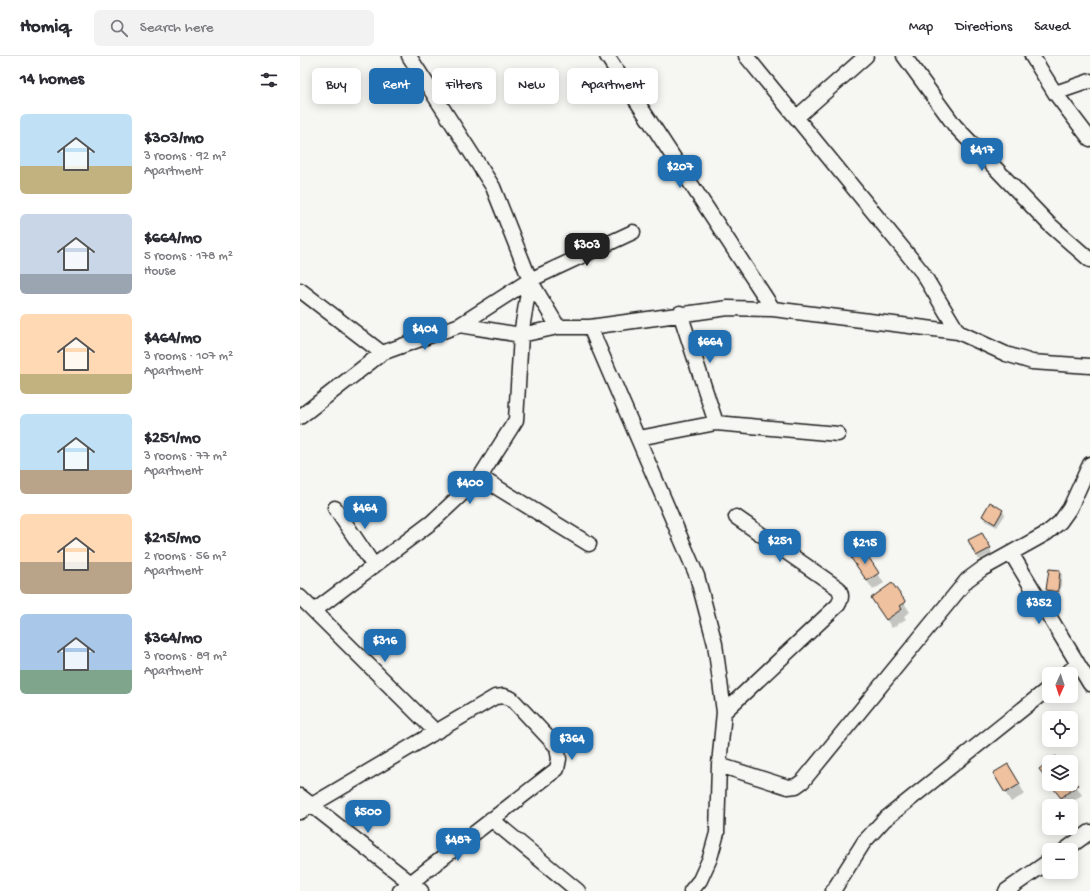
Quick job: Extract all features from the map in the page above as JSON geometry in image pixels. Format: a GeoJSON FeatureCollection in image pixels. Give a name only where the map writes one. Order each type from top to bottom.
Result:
{"type":"FeatureCollection","features":[{"type":"Feature","properties":{"kind":"street"},"geometry":{"type":"LineString","coordinates":[[409,56],[493,187],[530,280],[558,327]]}},
{"type":"Feature","properties":{"kind":"street"},"geometry":{"type":"LineString","coordinates":[[607,56],[773,309]]}},
{"type":"Feature","properties":{"kind":"street"},"geometry":{"type":"LineString","coordinates":[[746,56],[922,272],[958,332]]}},
{"type":"Feature","properties":{"kind":"street"},"geometry":{"type":"LineString","coordinates":[[797,117],[866,56]]}},
{"type":"Feature","properties":{"kind":"street"},"geometry":{"type":"LineString","coordinates":[[904,56],[955,126],[1049,224],[1090,260]]}},
{"type":"Feature","properties":{"kind":"street"},"geometry":{"type":"LineString","coordinates":[[1032,56],[1055,93],[1090,139]]}},
{"type":"Feature","properties":{"kind":"street"},"geometry":{"type":"LineString","coordinates":[[1055,93],[1090,81]]}},
{"type":"Feature","properties":{"kind":"street"},"geometry":{"type":"LineString","coordinates":[[300,417],[382,352],[460,325],[530,280],[633,232]]}},
{"type":"Feature","properties":{"kind":"street"},"geometry":{"type":"LineString","coordinates":[[314,612],[432,522],[480,477],[516,420],[521,335],[530,280]]}},
{"type":"Feature","properties":{"kind":"street"},"geometry":{"type":"LineString","coordinates":[[300,290],[382,352]]}},
{"type":"Feature","properties":{"kind":"street"},"geometry":{"type":"LineString","coordinates":[[460,325],[521,335],[558,327],[590,327],[680,313],[728,308],[773,309],[958,332],[1006,354],[1032,362],[1090,366]]}},
{"type":"Feature","properties":{"kind":"street"},"geometry":{"type":"LineString","coordinates":[[680,313],[716,423]]}},
{"type":"Feature","properties":{"kind":"street"},"geometry":{"type":"LineString","coordinates":[[590,327],[697,576],[715,644],[724,712],[719,765],[717,833],[710,858],[700,880],[690,891]]}},
{"type":"Feature","properties":{"kind":"street"},"geometry":{"type":"LineString","coordinates":[[639,438],[716,423],[838,434]]}},
{"type":"Feature","properties":{"kind":"street"},"geometry":{"type":"LineString","coordinates":[[719,765],[788,787],[796,786],[803,781],[959,589],[982,569],[1046,533],[1060,522],[1070,508],[1090,464]]}},
{"type":"Feature","properties":{"kind":"street"},"geometry":{"type":"LineString","coordinates":[[480,477],[589,544]]}},
{"type":"Feature","properties":{"kind":"street"},"geometry":{"type":"LineString","coordinates":[[335,508],[374,566]]}},
{"type":"Feature","properties":{"kind":"street"},"geometry":{"type":"LineString","coordinates":[[724,712],[838,605],[841,600],[841,594],[838,588],[736,517]]}},
{"type":"Feature","properties":{"kind":"street"},"geometry":{"type":"LineString","coordinates":[[1011,553],[1090,684]]}},
{"type":"Feature","properties":{"kind":"street"},"geometry":{"type":"LineString","coordinates":[[300,598],[436,732]]}},
{"type":"Feature","properties":{"kind":"street"},"geometry":{"type":"LineString","coordinates":[[1074,667],[1078,664]]}},
{"type":"Feature","properties":{"kind":"street"},"geometry":{"type":"LineString","coordinates":[[833,891],[864,842],[884,820],[1042,694]]}},
{"type":"Feature","properties":{"kind":"street"},"geometry":{"type":"LineString","coordinates":[[404,887],[557,769],[559,760],[557,747],[512,700],[504,696],[495,697],[436,732],[303,804],[404,887],[421,891]]}},
{"type":"Feature","properties":{"kind":"street"},"geometry":{"type":"LineString","coordinates":[[492,819],[578,891]]}},
{"type":"Feature","properties":{"kind":"street"},"geometry":{"type":"LineString","coordinates":[[1075,843],[1090,832]]}},
{"type":"Feature","properties":{"kind":"street"},"geometry":{"type":"LineString","coordinates":[[1006,891],[1042,866]]}},
{"type":"Feature","properties":{"kind":"building"},"geometry":{"type":"Polygon","coordinates":[[[990,502],[1003,510],[995,524],[982,516],[990,502]]]}},
{"type":"Feature","properties":{"kind":"building"},"geometry":{"type":"Polygon","coordinates":[[[982,533],[991,548],[976,556],[968,540],[982,533]]]}},
{"type":"Feature","properties":{"kind":"building"},"geometry":{"type":"Polygon","coordinates":[[[864,550],[879,573],[867,581],[851,558],[864,550]]]}},
{"type":"Feature","properties":{"kind":"building"},"geometry":{"type":"Polygon","coordinates":[[[1049,569],[1060,570],[1058,592],[1046,590],[1049,569]]]}},
{"type":"Feature","properties":{"kind":"building"},"geometry":{"type":"Polygon","coordinates":[[[892,583],[906,602],[900,606],[902,609],[886,620],[871,598],[892,583]]]}},
{"type":"Feature","properties":{"kind":"building"},"geometry":{"type":"Polygon","coordinates":[[[1008,764],[1020,784],[1005,793],[993,773],[1008,764]]]}},
{"type":"Feature","properties":{"kind":"building"},"geometry":{"type":"Polygon","coordinates":[[[1056,791],[1070,791],[1061,798],[1056,791]]]}}]}
